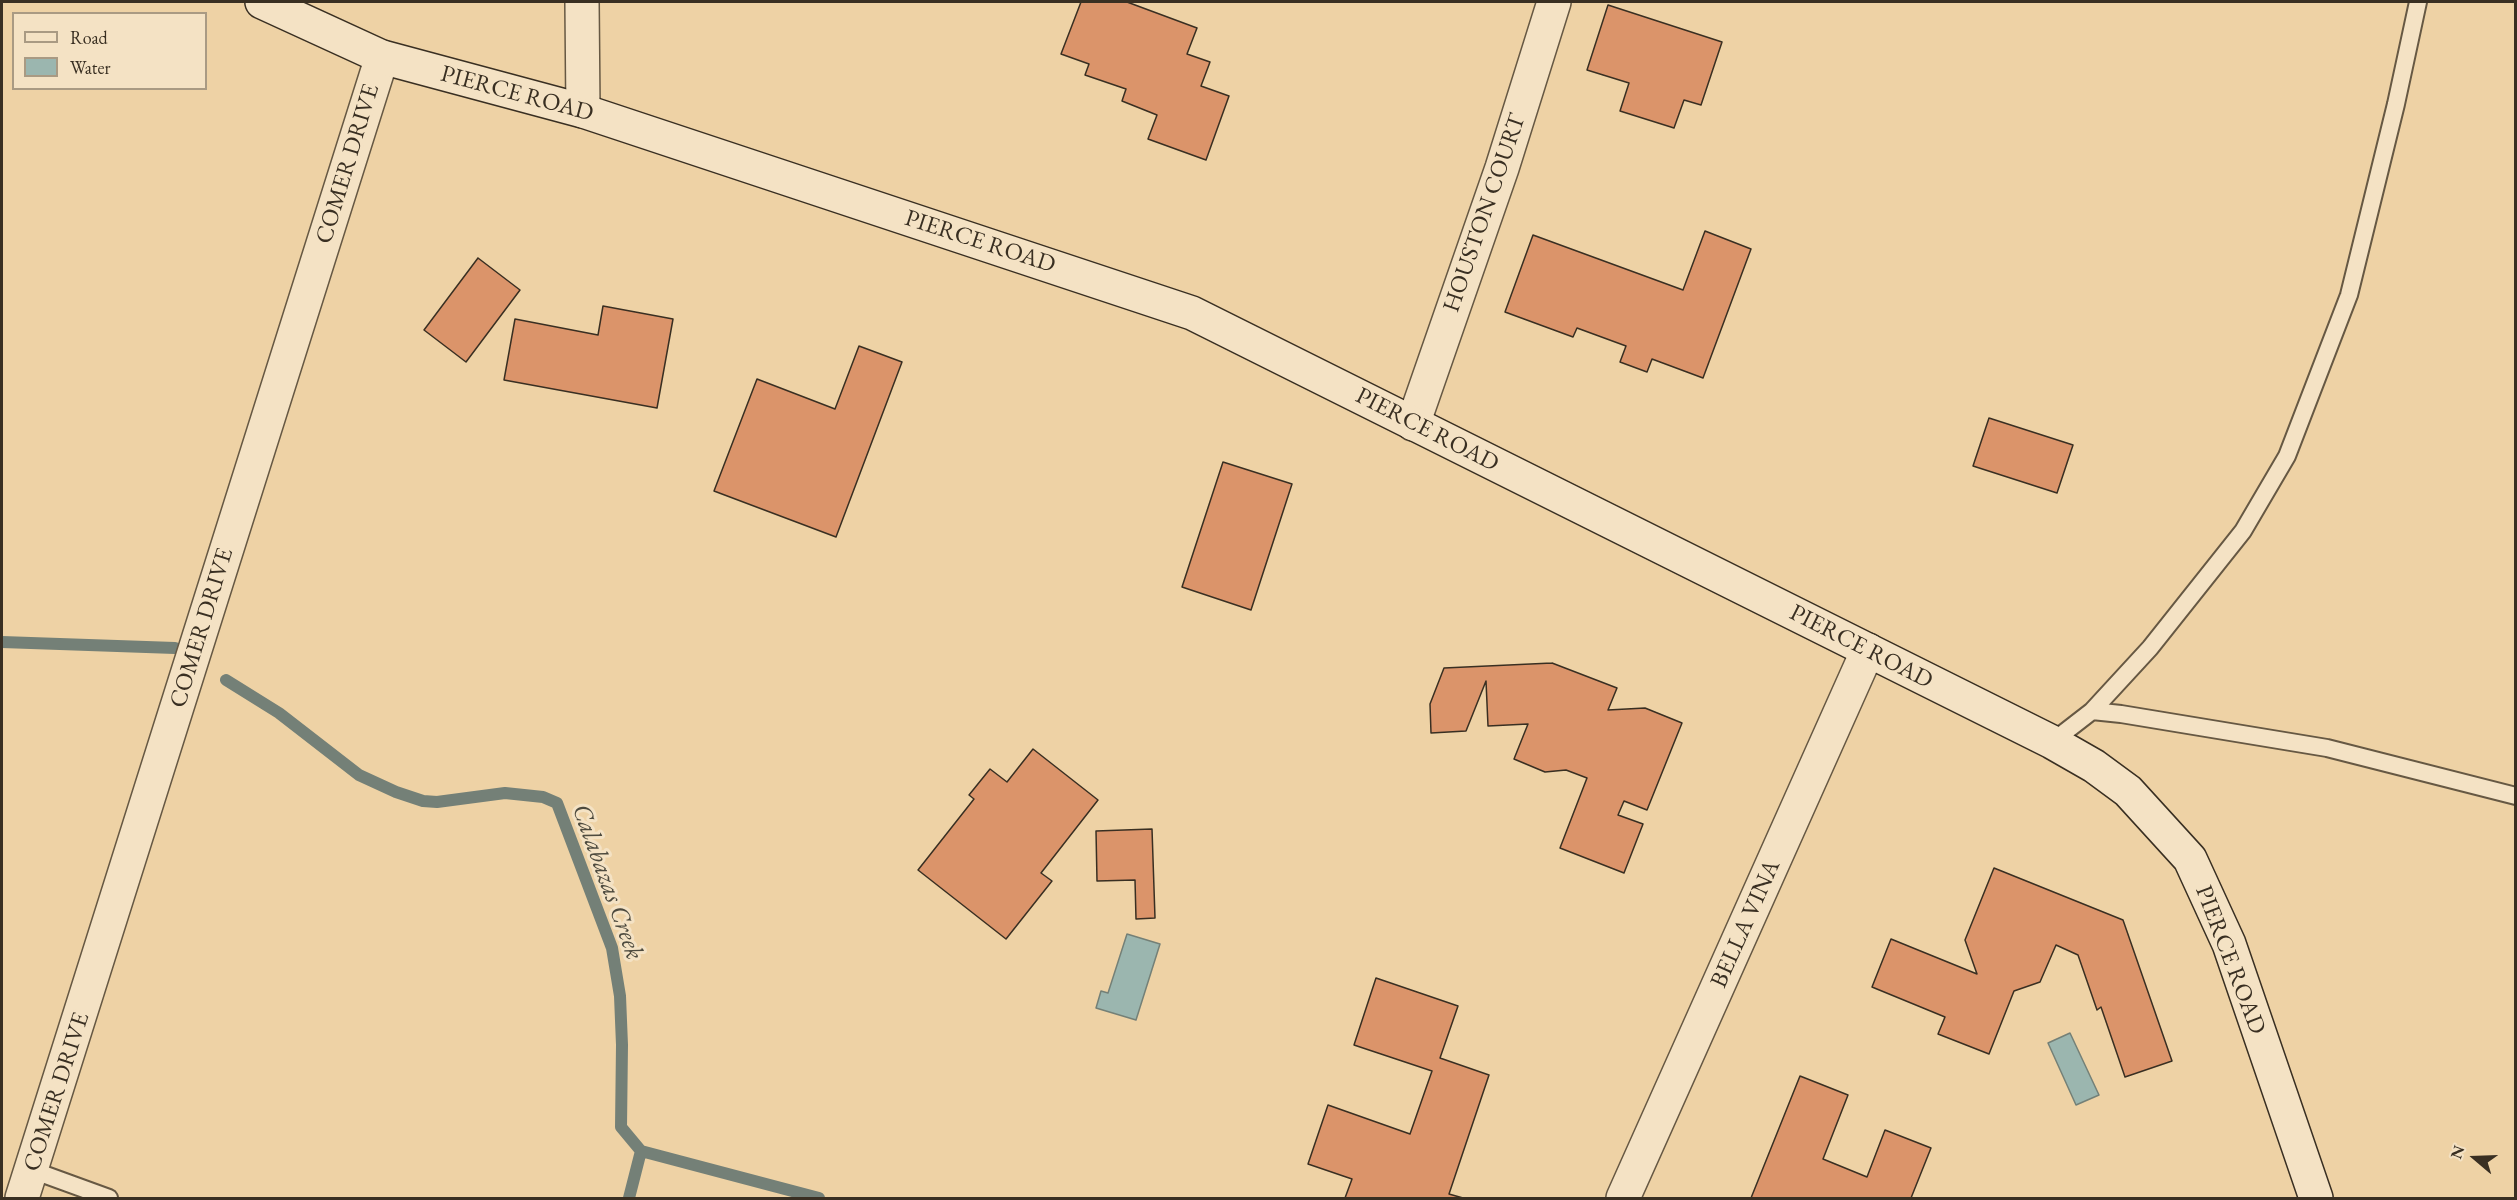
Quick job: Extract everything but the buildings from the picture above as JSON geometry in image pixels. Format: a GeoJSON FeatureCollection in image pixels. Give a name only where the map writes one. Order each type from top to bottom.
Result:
{"type":"FeatureCollection","features":[{"type":"Feature","properties":{"kind":"street","name":"PIERCE ROAD"},"geometry":{"type":"LineString","coordinates":[[262,2],[382,57],[583,111],[1192,313],[2052,742],[2094,766],[2128,791],[2190,859],[2229,944],[2316,1198]]}},
{"type":"Feature","properties":{"kind":"street"},"geometry":{"type":"LineString","coordinates":[[582,2],[583,111]]}},
{"type":"Feature","properties":{"kind":"street","name":"HOUSTON COURT"},"geometry":{"type":"LineString","coordinates":[[1413,424],[1502,168],[1554,2]]}},
{"type":"Feature","properties":{"kind":"street","name":"COMER DRIVE"},"geometry":{"type":"LineString","coordinates":[[20,1186],[382,57]]}},
{"type":"Feature","properties":{"kind":"street","name":"BELLA VINA"},"geometry":{"type":"LineString","coordinates":[[1623,1198],[1868,650]]}},
{"type":"Feature","properties":{"kind":"lane"},"geometry":{"type":"LineString","coordinates":[[2052,742],[2092,711],[2150,648],[2243,531],[2286,456],[2349,295],[2396,104],[2418,2]]}},
{"type":"Feature","properties":{"kind":"lane"},"geometry":{"type":"LineString","coordinates":[[2092,711],[2327,748],[2516,796]]}},
{"type":"Feature","properties":{"kind":"lane"},"geometry":{"type":"LineString","coordinates":[[20,1186],[109,1198]]}},
{"type":"Feature","properties":{"kind":"water"},"geometry":{"type":"Polygon","coordinates":[[[1127,934],[1160,944],[1136,1020],[1096,1008],[1101,991],[1108,993],[1127,934]]]}},
{"type":"Feature","properties":{"kind":"water"},"geometry":{"type":"Polygon","coordinates":[[[2070,1033],[2099,1095],[2076,1105],[2048,1043],[2070,1033]]]}},
{"type":"Feature","properties":{"kind":"waterway","name":"Calabazas Creek"},"geometry":{"type":"LineString","coordinates":[[2,642],[175,648]]}},
{"type":"Feature","properties":{"kind":"waterway","name":"Calabazas Creek"},"geometry":{"type":"LineString","coordinates":[[226,680],[279,713],[359,775],[396,792],[423,801],[437,802],[505,793],[543,797],[557,803],[612,948],[620,996],[621,1127],[641,1151],[819,1198]]}},
{"type":"Feature","properties":{"kind":"waterway"},"geometry":{"type":"LineString","coordinates":[[629,1198],[641,1151]]}}]}
